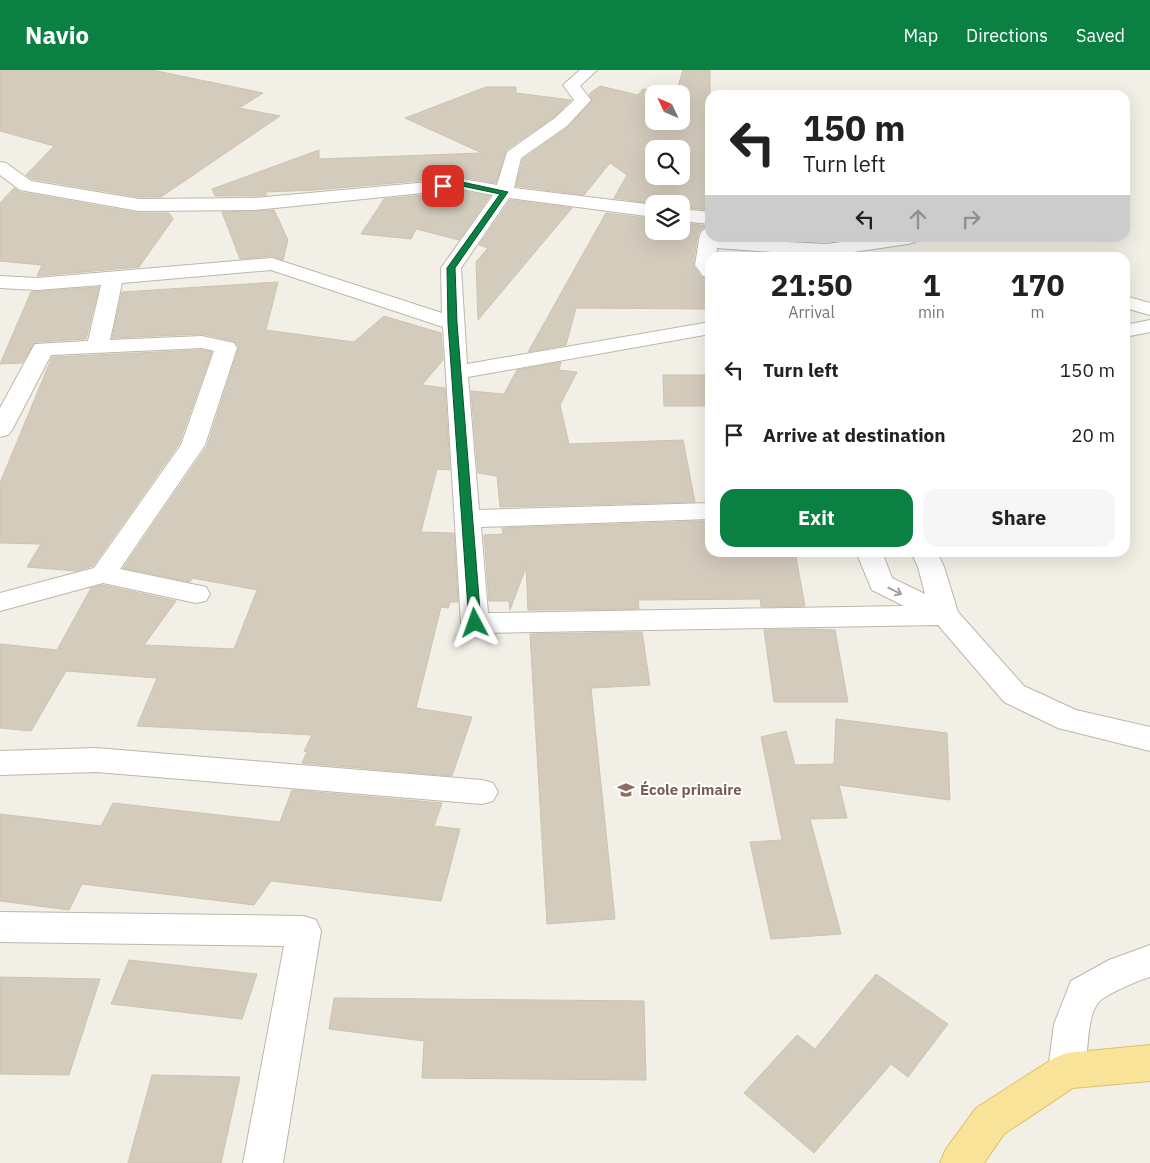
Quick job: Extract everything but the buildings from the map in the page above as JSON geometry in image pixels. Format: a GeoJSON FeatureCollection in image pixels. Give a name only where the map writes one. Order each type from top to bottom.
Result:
{"type":"FeatureCollection","features":[{"type":"Feature","properties":{"kind":"main road"},"geometry":{"type":"LineString","coordinates":[[960,1163],[990,1121],[1067,1071],[1150,1063]]}},
{"type":"Feature","properties":{"kind":"street"},"geometry":{"type":"LineString","coordinates":[[589,70],[571,84],[583,100],[560,122],[513,156],[504,192],[451,268],[456,373],[475,623],[945,615]]}},
{"type":"Feature","properties":{"kind":"street"},"geometry":{"type":"LineString","coordinates":[[0,167],[26,186],[139,205],[255,204],[462,184],[504,192],[645,210]]}},
{"type":"Feature","properties":{"kind":"street"},"geometry":{"type":"LineString","coordinates":[[690,216],[705,217]]}},
{"type":"Feature","properties":{"kind":"street"},"geometry":{"type":"LineString","coordinates":[[772,242],[826,250],[881,242]]}},
{"type":"Feature","properties":{"kind":"street"},"geometry":{"type":"LineString","coordinates":[[0,282],[37,284],[272,264],[453,323]]}},
{"type":"Feature","properties":{"kind":"street"},"geometry":{"type":"LineString","coordinates":[[98,346],[113,278]]}},
{"type":"Feature","properties":{"kind":"street"},"geometry":{"type":"LineString","coordinates":[[1130,303],[1150,308]]}},
{"type":"Feature","properties":{"kind":"street"},"geometry":{"type":"LineString","coordinates":[[1130,330],[1150,326]]}},
{"type":"Feature","properties":{"kind":"street"},"geometry":{"type":"LineString","coordinates":[[456,373],[705,329]]}},
{"type":"Feature","properties":{"kind":"street"},"geometry":{"type":"LineString","coordinates":[[0,430],[43,349],[202,342],[226,348],[193,445],[103,574]]}},
{"type":"Feature","properties":{"kind":"street"},"geometry":{"type":"LineString","coordinates":[[467,519],[705,511]]}},
{"type":"Feature","properties":{"kind":"street"},"geometry":{"type":"LineString","coordinates":[[871,557],[881,584],[945,615],[1014,694],[1069,720],[1150,740]]}},
{"type":"Feature","properties":{"kind":"street"},"geometry":{"type":"LineString","coordinates":[[926,557],[945,615]]}},
{"type":"Feature","properties":{"kind":"street"},"geometry":{"type":"LineString","coordinates":[[0,602],[103,574],[196,594]]}},
{"type":"Feature","properties":{"kind":"street"},"geometry":{"type":"LineString","coordinates":[[0,763],[96,760],[482,792]]}},
{"type":"Feature","properties":{"kind":"street"},"geometry":{"type":"LineString","coordinates":[[0,927],[304,931],[263,1163]]}},
{"type":"Feature","properties":{"kind":"street"},"geometry":{"type":"LineString","coordinates":[[1067,1071],[1072,1024],[1084,992],[1121,971],[1150,961]]}},
{"type":"Feature","properties":{"kind":"place","name":"École primaire"},"geometry":{"type":"Point","coordinates":[626,790]}},
{"type":"Feature","properties":{"kind":"route"},"geometry":{"type":"LineString","coordinates":[[443,186],[462,184],[504,192],[451,268],[453,323],[475,623]]}}]}
